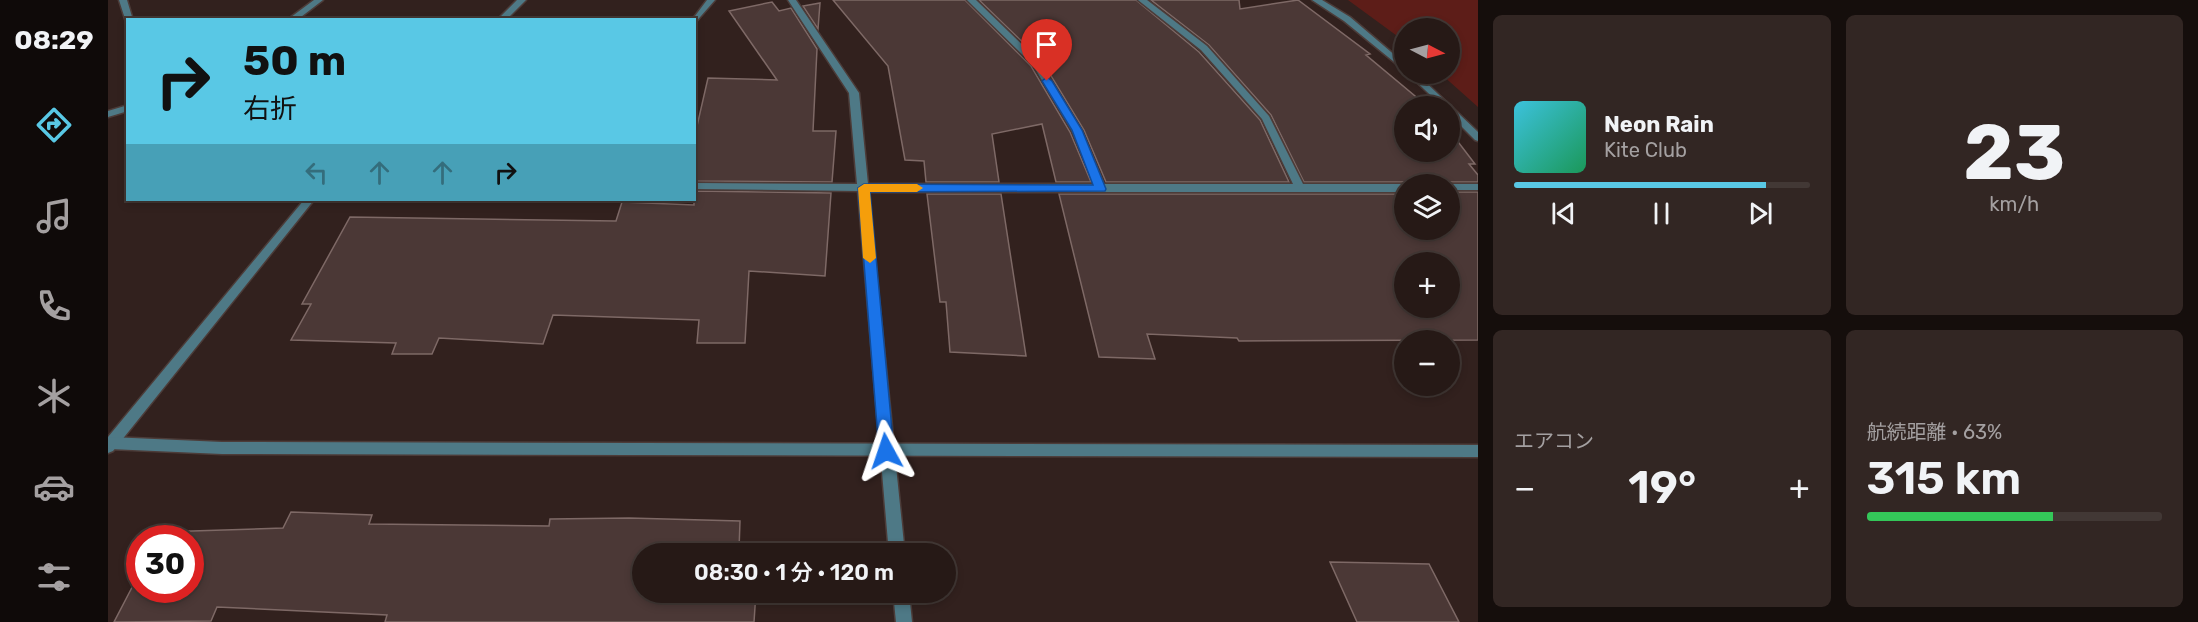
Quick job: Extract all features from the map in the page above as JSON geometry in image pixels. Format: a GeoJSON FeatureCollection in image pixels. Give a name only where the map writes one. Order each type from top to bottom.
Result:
{"type":"FeatureCollection","features":[{"type":"Feature","properties":{"kind":"street"},"geometry":{"type":"LineString","coordinates":[[123,0],[128,18]]}},
{"type":"Feature","properties":{"kind":"street"},"geometry":{"type":"LineString","coordinates":[[294,18],[319,0]]}},
{"type":"Feature","properties":{"kind":"street"},"geometry":{"type":"LineString","coordinates":[[503,18],[522,0]]}},
{"type":"Feature","properties":{"kind":"street"},"geometry":{"type":"LineString","coordinates":[[696,19],[711,0]]}},
{"type":"Feature","properties":{"kind":"street"},"geometry":{"type":"LineString","coordinates":[[792,0],[855,93],[896,543]]}},
{"type":"Feature","properties":{"kind":"street"},"geometry":{"type":"LineString","coordinates":[[971,0],[1037,64],[1077,130],[1101,189]]}},
{"type":"Feature","properties":{"kind":"street"},"geometry":{"type":"LineString","coordinates":[[1142,0],[1204,48],[1266,118],[1300,189]]}},
{"type":"Feature","properties":{"kind":"street"},"geometry":{"type":"LineString","coordinates":[[1316,0],[1347,19],[1394,58]]}},
{"type":"Feature","properties":{"kind":"street"},"geometry":{"type":"LineString","coordinates":[[1423,84],[1435,96]]}},
{"type":"Feature","properties":{"kind":"street"},"geometry":{"type":"LineString","coordinates":[[108,114],[126,109]]}},
{"type":"Feature","properties":{"kind":"street"},"geometry":{"type":"LineString","coordinates":[[1460,120],[1478,138]]}},
{"type":"Feature","properties":{"kind":"street"},"geometry":{"type":"LineString","coordinates":[[696,186],[1394,188]]}},
{"type":"Feature","properties":{"kind":"street"},"geometry":{"type":"LineString","coordinates":[[1460,187],[1478,187]]}},
{"type":"Feature","properties":{"kind":"street"},"geometry":{"type":"LineString","coordinates":[[109,444],[308,201]]}},
{"type":"Feature","properties":{"kind":"street"},"geometry":{"type":"LineString","coordinates":[[109,444],[233,448],[1478,451]]}},
{"type":"Feature","properties":{"kind":"street"},"geometry":{"type":"LineString","coordinates":[[902,603],[904,622]]}},
{"type":"Feature","properties":{"kind":"shaded area"},"geometry":{"type":"Polygon","coordinates":[[[1348,0],[1478,0],[1478,107],[1452,84],[1460,84],[1460,18],[1394,18],[1394,34],[1348,0]]]}},
{"type":"Feature","properties":{"kind":"building"},"geometry":{"type":"Polygon","coordinates":[[[833,0],[965,0],[1031,66],[1070,132],[1091,182],[1056,182],[1042,124],[992,134],[999,182],[926,182],[924,161],[905,160],[888,66],[833,0]]]}},
{"type":"Feature","properties":{"kind":"building"},"geometry":{"type":"Polygon","coordinates":[[[979,0],[1136,0],[1199,52],[1260,120],[1289,182],[1106,182],[1084,130],[1042,61],[979,0]]]}},
{"type":"Feature","properties":{"kind":"building"},"geometry":{"type":"Polygon","coordinates":[[[1151,0],[1239,0],[1240,9],[1298,0],[1370,54],[1366,55],[1394,78],[1394,84],[1401,84],[1415,96],[1394,96],[1394,162],[1460,162],[1460,144],[1475,164],[1469,164],[1478,175],[1478,182],[1460,182],[1460,174],[1394,174],[1394,182],[1304,182],[1271,115],[1209,45],[1151,0]]]}},
{"type":"Feature","properties":{"kind":"building"},"geometry":{"type":"Polygon","coordinates":[[[772,2],[779,11],[791,8],[817,49],[813,131],[836,131],[832,182],[696,181],[696,130],[708,78],[777,80],[729,11],[772,2]]]}},
{"type":"Feature","properties":{"kind":"building"},"geometry":{"type":"Polygon","coordinates":[[[820,3],[818,29],[803,6],[820,3]]]}},
{"type":"Feature","properties":{"kind":"building"},"geometry":{"type":"Polygon","coordinates":[[[696,191],[831,193],[825,276],[749,271],[745,343],[697,343],[699,320],[553,315],[543,344],[439,338],[432,354],[392,354],[396,343],[291,340],[311,304],[302,304],[350,217],[616,221],[622,202],[694,205],[696,191]]]}},
{"type":"Feature","properties":{"kind":"building"},"geometry":{"type":"Polygon","coordinates":[[[1460,192],[1478,192],[1478,340],[1460,340],[1460,330],[1394,330],[1394,340],[1239,341],[1237,338],[1147,334],[1155,359],[1099,357],[1059,194],[1394,194],[1394,240],[1460,240],[1460,192]]]}},
{"type":"Feature","properties":{"kind":"building"},"geometry":{"type":"Polygon","coordinates":[[[927,194],[1001,194],[1026,356],[950,352],[946,302],[940,302],[927,194]]]}},
{"type":"Feature","properties":{"kind":"building"},"geometry":{"type":"Polygon","coordinates":[[[291,512],[372,515],[369,524],[549,526],[550,519],[629,518],[740,521],[739,543],[632,543],[632,603],[755,603],[754,622],[385,622],[387,615],[217,607],[211,621],[114,622],[126,599],[126,603],[204,603],[204,531],[283,528],[291,512]]]}},
{"type":"Feature","properties":{"kind":"building"},"geometry":{"type":"Polygon","coordinates":[[[1330,562],[1429,564],[1459,622],[1357,622],[1330,562]]]}},
{"type":"Feature","properties":{"kind":"slow traffic"},"geometry":{"type":"LineString","coordinates":[[870,258],[864,188],[917,188]]}},
{"type":"Feature","properties":{"kind":"route"},"geometry":{"type":"LineString","coordinates":[[886,451],[864,188],[1101,189],[1077,130],[1047,81]]}}]}
